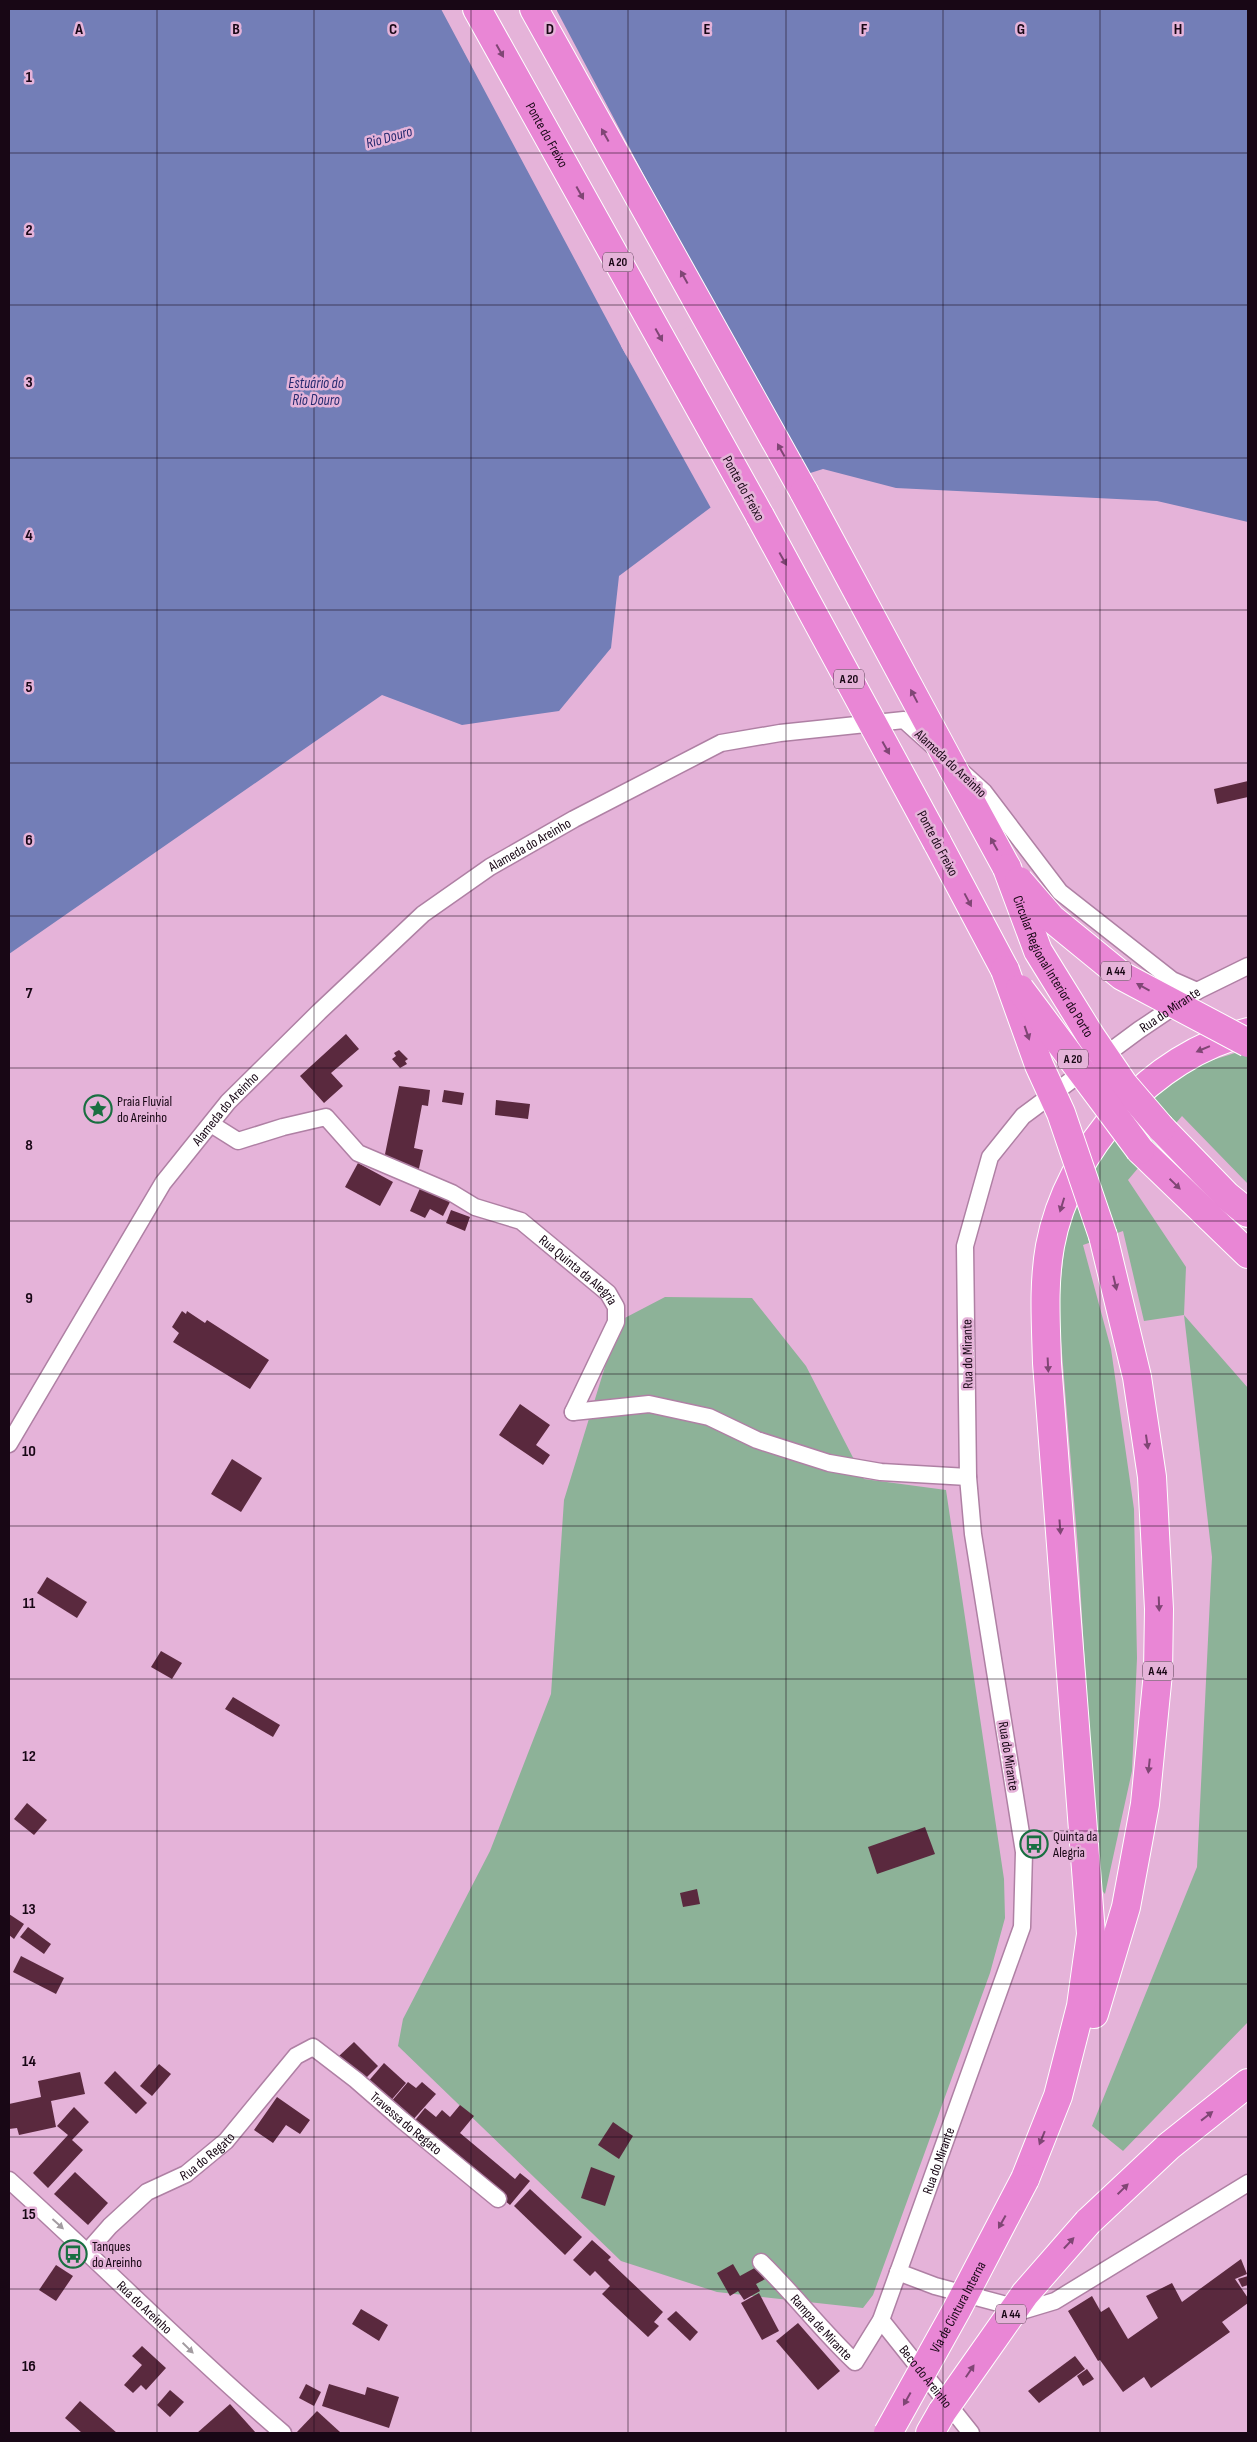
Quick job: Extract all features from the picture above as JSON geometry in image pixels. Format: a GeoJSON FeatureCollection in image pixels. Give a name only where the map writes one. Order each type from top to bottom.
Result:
{"type":"FeatureCollection","features":[{"type":"Feature","properties":{"kind":"highway","name":"Ponte do Freixo"},"geometry":{"type":"LineString","coordinates":[[476,9],[760,516],[1005,970]]}},
{"type":"Feature","properties":{"kind":"highway","name":"A 20"},"geometry":{"type":"LineString","coordinates":[[534,9],[804,492],[1007,868]]}},
{"type":"Feature","properties":{"kind":"highway","name":"Circular Regional Interior do Porto"},"geometry":{"type":"LineString","coordinates":[[1007,868],[1038,951],[1090,1035],[1124,1085],[1161,1128],[1227,1196],[1248,1213]]}},
{"type":"Feature","properties":{"kind":"highway","name":"A 44"},"geometry":{"type":"LineString","coordinates":[[1007,868],[1051,918],[1122,976],[1248,1043]]}},
{"type":"Feature","properties":{"kind":"highway","name":"Circular Regional Interior do Porto"},"geometry":{"type":"LineString","coordinates":[[1005,970],[1140,1150],[1248,1254]]}},
{"type":"Feature","properties":{"kind":"highway","name":"A 44"},"geometry":{"type":"LineString","coordinates":[[1005,970],[1039,1065],[1061,1113],[1103,1236],[1137,1376],[1152,1476],[1159,1609],[1158,1673],[1145,1804],[1126,1907],[1081,2058],[1058,2096]]}},
{"type":"Feature","properties":{"kind":"highway"},"geometry":{"type":"LineString","coordinates":[[1058,2096],[1082,2006],[1091,1934],[1047,1363],[1045,1284],[1050,1245],[1065,1197],[1094,1143],[1120,1111],[1168,1069],[1197,1051],[1248,1032]]}},
{"type":"Feature","properties":{"kind":"highway","name":"A 44"},"geometry":{"type":"LineString","coordinates":[[930,2433],[982,2353],[1054,2260],[1088,2222],[1169,2146],[1248,2084]]}},
{"type":"Feature","properties":{"kind":"highway","name":"Via de Cintura Interna"},"geometry":{"type":"LineString","coordinates":[[888,2433],[956,2311],[1025,2179],[1058,2096]]}},
{"type":"Feature","properties":{"kind":"street","name":"Alameda do Areinho"},"geometry":{"type":"LineString","coordinates":[[9,1444],[163,1183],[228,1102],[312,1018],[423,914],[490,867],[574,820],[721,743],[780,733],[904,720],[984,792],[1060,892],[1172,980],[1197,991]]}},
{"type":"Feature","properties":{"kind":"street","name":"Rua do Mirante"},"geometry":{"type":"LineString","coordinates":[[898,2272],[1022,1927],[1024,1852],[973,1534],[968,1477],[965,1246],[990,1157],[1024,1116],[1139,1030],[1197,991],[1248,966]]}},
{"type":"Feature","properties":{"kind":"street","name":"Rua Quinta da Alegria"},"geometry":{"type":"LineString","coordinates":[[210,1124],[238,1141],[283,1127],[326,1117],[358,1152],[452,1193],[475,1207],[521,1221],[608,1293],[616,1307],[616,1322],[573,1412],[649,1404],[709,1417],[757,1440],[829,1463],[881,1472],[968,1477]]}},
{"type":"Feature","properties":{"kind":"street","name":"Travessa do Regato"},"geometry":{"type":"LineString","coordinates":[[313,2047],[349,2074],[498,2198]]}},
{"type":"Feature","properties":{"kind":"street","name":"Rua do Regato"},"geometry":{"type":"LineString","coordinates":[[88,2251],[110,2226],[147,2192],[186,2174],[226,2141],[296,2056],[313,2047]]}},
{"type":"Feature","properties":{"kind":"street","name":"Rua do Areinho"},"geometry":{"type":"LineString","coordinates":[[9,2180],[88,2251],[226,2385],[283,2433]]}},
{"type":"Feature","properties":{"kind":"street"},"geometry":{"type":"LineString","coordinates":[[898,2272],[935,2286],[1025,2310],[1056,2301],[1248,2182]]}},
{"type":"Feature","properties":{"kind":"street","name":"Rampa de Mirante"},"geometry":{"type":"LineString","coordinates":[[761,2262],[791,2291],[825,2333],[855,2362],[881,2320],[898,2272]]}},
{"type":"Feature","properties":{"kind":"street","name":"Beco do Areinho"},"geometry":{"type":"LineString","coordinates":[[881,2320],[971,2433]]}},
{"type":"Feature","properties":{"kind":"green space"},"geometry":{"type":"Polygon","coordinates":[[[1248,1049],[1248,1184],[1182,1116],[1128,1180],[1186,1267],[1184,1315],[1144,1321],[1123,1231],[1083,1245],[1111,1349],[1134,1509],[1137,1658],[1132,1771],[1105,1894],[1098,1886],[1078,1549],[1058,1304],[1066,1235],[1072,1211],[1101,1150],[1164,1087],[1203,1063],[1248,1049]]]}},
{"type":"Feature","properties":{"kind":"green space"},"geometry":{"type":"Polygon","coordinates":[[[665,1297],[752,1298],[806,1366],[864,1479],[946,1490],[1004,1879],[1005,1918],[990,1973],[873,2295],[863,2308],[717,2292],[621,2261],[398,2046],[403,2019],[490,1851],[551,1694],[564,1500],[619,1321],[665,1297]]]}},
{"type":"Feature","properties":{"kind":"green space"},"geometry":{"type":"Polygon","coordinates":[[[1184,1315],[1248,1388],[1248,2022],[1123,2151],[1092,2126],[1197,1867],[1212,1557],[1184,1315]]]}},
{"type":"Feature","properties":{"kind":"water","name":"Estuário do Rio Douro"},"geometry":{"type":"Polygon","coordinates":[[[9,9],[525,9],[466,40],[464,51],[469,60],[479,62],[555,21],[556,9],[1248,9],[1248,522],[1157,501],[896,488],[823,469],[718,502],[619,576],[611,648],[559,711],[462,725],[382,695],[9,954],[9,9]],[[699,295],[623,336],[621,346],[626,355],[636,357],[712,317],[699,295]]]}},
{"type":"Feature","properties":{"kind":"pier"},"geometry":{"type":"Polygon","coordinates":[[[441,9],[528,9],[468,42],[466,50],[471,58],[479,60],[553,20],[553,9],[556,9],[709,298],[809,477],[719,505],[712,510],[621,346],[441,9]],[[699,298],[625,337],[623,346],[628,353],[636,355],[710,315],[699,298]]]}},
{"type":"Feature","properties":{"kind":"building"},"geometry":{"type":"Polygon","coordinates":[[[1248,781],[1248,797],[1217,804],[1214,789],[1248,781]]]}},
{"type":"Feature","properties":{"kind":"building"},"geometry":{"type":"Polygon","coordinates":[[[346,1034],[359,1049],[331,1073],[343,1086],[324,1103],[300,1076],[346,1034]]]}},
{"type":"Feature","properties":{"kind":"building"},"geometry":{"type":"Polygon","coordinates":[[[399,1050],[408,1059],[405,1061],[407,1064],[400,1068],[392,1059],[396,1056],[394,1053],[399,1050]]]}},
{"type":"Feature","properties":{"kind":"building"},"geometry":{"type":"Polygon","coordinates":[[[399,1086],[430,1090],[428,1106],[422,1105],[414,1148],[423,1150],[418,1173],[384,1159],[399,1086]]]}},
{"type":"Feature","properties":{"kind":"building"},"geometry":{"type":"Polygon","coordinates":[[[444,1090],[464,1093],[462,1105],[442,1102],[444,1090]]]}},
{"type":"Feature","properties":{"kind":"building"},"geometry":{"type":"Polygon","coordinates":[[[496,1100],[530,1104],[528,1119],[495,1115],[496,1100]]]}},
{"type":"Feature","properties":{"kind":"building"},"geometry":{"type":"Polygon","coordinates":[[[358,1163],[393,1182],[380,1206],[345,1187],[358,1163]]]}},
{"type":"Feature","properties":{"kind":"building"},"geometry":{"type":"Polygon","coordinates":[[[421,1186],[451,1200],[443,1216],[430,1209],[425,1218],[410,1211],[421,1186]]]}},
{"type":"Feature","properties":{"kind":"building"},"geometry":{"type":"Polygon","coordinates":[[[451,1210],[470,1217],[465,1231],[446,1223],[451,1210]]]}},
{"type":"Feature","properties":{"kind":"building"},"geometry":{"type":"Polygon","coordinates":[[[182,1311],[186,1314],[187,1311],[205,1323],[207,1320],[269,1360],[250,1389],[173,1342],[179,1333],[172,1327],[182,1311]]]}},
{"type":"Feature","properties":{"kind":"building"},"geometry":{"type":"Polygon","coordinates":[[[520,1404],[550,1425],[536,1445],[550,1455],[543,1465],[499,1435],[520,1404]]]}},
{"type":"Feature","properties":{"kind":"building"},"geometry":{"type":"Polygon","coordinates":[[[232,1459],[262,1478],[241,1512],[211,1494],[232,1459]]]}},
{"type":"Feature","properties":{"kind":"building"},"geometry":{"type":"Polygon","coordinates":[[[47,1577],[87,1602],[77,1618],[37,1593],[47,1577]]]}},
{"type":"Feature","properties":{"kind":"building"},"geometry":{"type":"Polygon","coordinates":[[[161,1651],[182,1663],[172,1679],[151,1667],[161,1651]]]}},
{"type":"Feature","properties":{"kind":"building"},"geometry":{"type":"Polygon","coordinates":[[[233,1697],[280,1725],[273,1737],[225,1709],[233,1697]]]}},
{"type":"Feature","properties":{"kind":"building"},"geometry":{"type":"Polygon","coordinates":[[[27,1803],[47,1820],[34,1835],[14,1819],[27,1803]]]}},
{"type":"Feature","properties":{"kind":"building"},"geometry":{"type":"Polygon","coordinates":[[[925,1827],[935,1854],[877,1874],[868,1847],[925,1827]]]}},
{"type":"Feature","properties":{"kind":"building"},"geometry":{"type":"Polygon","coordinates":[[[697,1889],[700,1904],[683,1907],[680,1893],[697,1889]]]}},
{"type":"Feature","properties":{"kind":"building"},"geometry":{"type":"Polygon","coordinates":[[[9,1914],[24,1924],[14,1939],[9,1935],[9,1914]]]}},
{"type":"Feature","properties":{"kind":"building"},"geometry":{"type":"Polygon","coordinates":[[[28,1927],[51,1944],[44,1954],[20,1937],[28,1927]]]}},
{"type":"Feature","properties":{"kind":"building"},"geometry":{"type":"Polygon","coordinates":[[[21,1956],[64,1978],[56,1994],[13,1972],[21,1956]]]}},
{"type":"Feature","properties":{"kind":"building"},"geometry":{"type":"Polygon","coordinates":[[[354,2042],[378,2066],[363,2081],[339,2056],[354,2042]]]}},
{"type":"Feature","properties":{"kind":"building"},"geometry":{"type":"Polygon","coordinates":[[[384,2063],[406,2083],[388,2104],[366,2084],[384,2063]]]}},
{"type":"Feature","properties":{"kind":"building"},"geometry":{"type":"Polygon","coordinates":[[[159,2064],[171,2074],[152,2096],[140,2086],[159,2064]]]}},
{"type":"Feature","properties":{"kind":"building"},"geometry":{"type":"Polygon","coordinates":[[[115,2071],[147,2103],[136,2114],[104,2083],[115,2071]]]}},
{"type":"Feature","properties":{"kind":"building"},"geometry":{"type":"Polygon","coordinates":[[[80,2072],[85,2094],[51,2101],[56,2127],[19,2135],[17,2128],[9,2129],[9,2104],[41,2097],[38,2081],[80,2072]]]}},
{"type":"Feature","properties":{"kind":"building"},"geometry":{"type":"Polygon","coordinates":[[[408,2082],[416,2088],[422,2082],[436,2094],[411,2122],[390,2103],[408,2082]]]}},
{"type":"Feature","properties":{"kind":"building"},"geometry":{"type":"Polygon","coordinates":[[[277,2097],[310,2120],[300,2134],[286,2125],[273,2143],[254,2130],[277,2097]]]}},
{"type":"Feature","properties":{"kind":"building"},"geometry":{"type":"Polygon","coordinates":[[[460,2105],[474,2116],[460,2133],[515,2179],[520,2173],[530,2181],[510,2205],[412,2124],[425,2108],[436,2117],[442,2110],[450,2117],[460,2105]]]}},
{"type":"Feature","properties":{"kind":"building"},"geometry":{"type":"Polygon","coordinates":[[[74,2107],[89,2122],[72,2140],[83,2150],[48,2188],[33,2173],[68,2135],[57,2126],[74,2107]]]}},
{"type":"Feature","properties":{"kind":"building"},"geometry":{"type":"Polygon","coordinates":[[[613,2122],[633,2136],[619,2159],[598,2145],[613,2122]]]}},
{"type":"Feature","properties":{"kind":"building"},"geometry":{"type":"Polygon","coordinates":[[[591,2167],[615,2176],[605,2206],[581,2198],[591,2167]]]}},
{"type":"Feature","properties":{"kind":"building"},"geometry":{"type":"Polygon","coordinates":[[[75,2172],[108,2203],[88,2225],[54,2194],[75,2172]]]}},
{"type":"Feature","properties":{"kind":"building"},"geometry":{"type":"Polygon","coordinates":[[[530,2189],[582,2237],[565,2255],[514,2206],[530,2189]]]}},
{"type":"Feature","properties":{"kind":"building"},"geometry":{"type":"Polygon","coordinates":[[[592,2240],[611,2257],[608,2260],[663,2312],[654,2322],[659,2326],[648,2337],[602,2294],[610,2286],[595,2271],[590,2276],[573,2260],[592,2240]]]}},
{"type":"Feature","properties":{"kind":"building"},"geometry":{"type":"Polygon","coordinates":[[[1241,2259],[1247,2274],[1235,2279],[1248,2298],[1248,2303],[1222,2322],[1230,2332],[1151,2388],[1144,2377],[1123,2392],[1100,2360],[1098,2361],[1068,2311],[1092,2296],[1101,2312],[1109,2307],[1128,2339],[1158,2318],[1146,2296],[1172,2283],[1182,2302],[1241,2259]]]}},
{"type":"Feature","properties":{"kind":"building"},"geometry":{"type":"Polygon","coordinates":[[[733,2264],[740,2276],[760,2265],[767,2278],[756,2284],[760,2291],[744,2300],[738,2291],[730,2296],[717,2273],[733,2264]]]}},
{"type":"Feature","properties":{"kind":"building"},"geometry":{"type":"Polygon","coordinates":[[[56,2265],[73,2276],[56,2301],[39,2290],[56,2265]]]}},
{"type":"Feature","properties":{"kind":"building"},"geometry":{"type":"Polygon","coordinates":[[[1248,2276],[1248,2285],[1242,2287],[1238,2279],[1248,2276]]]}},
{"type":"Feature","properties":{"kind":"building"},"geometry":{"type":"Polygon","coordinates":[[[759,2293],[779,2331],[762,2340],[741,2303],[759,2293]]]}},
{"type":"Feature","properties":{"kind":"building"},"geometry":{"type":"Polygon","coordinates":[[[361,2309],[388,2325],[379,2341],[352,2324],[361,2309]]]}},
{"type":"Feature","properties":{"kind":"building"},"geometry":{"type":"Polygon","coordinates":[[[676,2311],[698,2332],[690,2341],[667,2319],[676,2311]]]}},
{"type":"Feature","properties":{"kind":"building"},"geometry":{"type":"Polygon","coordinates":[[[798,2323],[840,2371],[818,2390],[776,2341],[798,2323]]]}},
{"type":"Feature","properties":{"kind":"building"},"geometry":{"type":"Polygon","coordinates":[[[142,2346],[166,2368],[146,2390],[141,2385],[133,2393],[124,2385],[142,2365],[132,2356],[142,2346]]]}},
{"type":"Feature","properties":{"kind":"building"},"geometry":{"type":"Polygon","coordinates":[[[1075,2356],[1085,2369],[1039,2403],[1028,2391],[1075,2356]]]}},
{"type":"Feature","properties":{"kind":"building"},"geometry":{"type":"Polygon","coordinates":[[[1087,2369],[1094,2379],[1083,2386],[1077,2376],[1087,2369]]]}},
{"type":"Feature","properties":{"kind":"building"},"geometry":{"type":"Polygon","coordinates":[[[306,2384],[321,2392],[314,2406],[299,2398],[306,2384]]]}},
{"type":"Feature","properties":{"kind":"building"},"geometry":{"type":"Polygon","coordinates":[[[329,2384],[365,2395],[367,2387],[399,2397],[389,2428],[322,2406],[329,2384]]]}},
{"type":"Feature","properties":{"kind":"building"},"geometry":{"type":"Polygon","coordinates":[[[170,2390],[184,2402],[170,2417],[157,2405],[170,2390]]]}},
{"type":"Feature","properties":{"kind":"building"},"geometry":{"type":"Polygon","coordinates":[[[80,2401],[117,2433],[82,2433],[65,2418],[80,2401]]]}},
{"type":"Feature","properties":{"kind":"building"},"geometry":{"type":"Polygon","coordinates":[[[230,2404],[256,2433],[197,2433],[230,2404]]]}},
{"type":"Feature","properties":{"kind":"building"},"geometry":{"type":"Polygon","coordinates":[[[317,2411],[340,2432],[296,2433],[317,2411]]]}},
{"type":"Feature","properties":{"kind":"place","name":"Praia Fluvial do Areinho"},"geometry":{"type":"Point","coordinates":[98,1109]}},
{"type":"Feature","properties":{"kind":"place","name":"Quinta da Alegria"},"geometry":{"type":"Point","coordinates":[1034,1844]}},
{"type":"Feature","properties":{"kind":"place","name":"Tanques do Areinho"},"geometry":{"type":"Point","coordinates":[73,2254]}},
{"type":"Feature","properties":{"kind":"water label","name":"Rio Douro"},"geometry":{"type":"Point","coordinates":[389,137]}}]}
